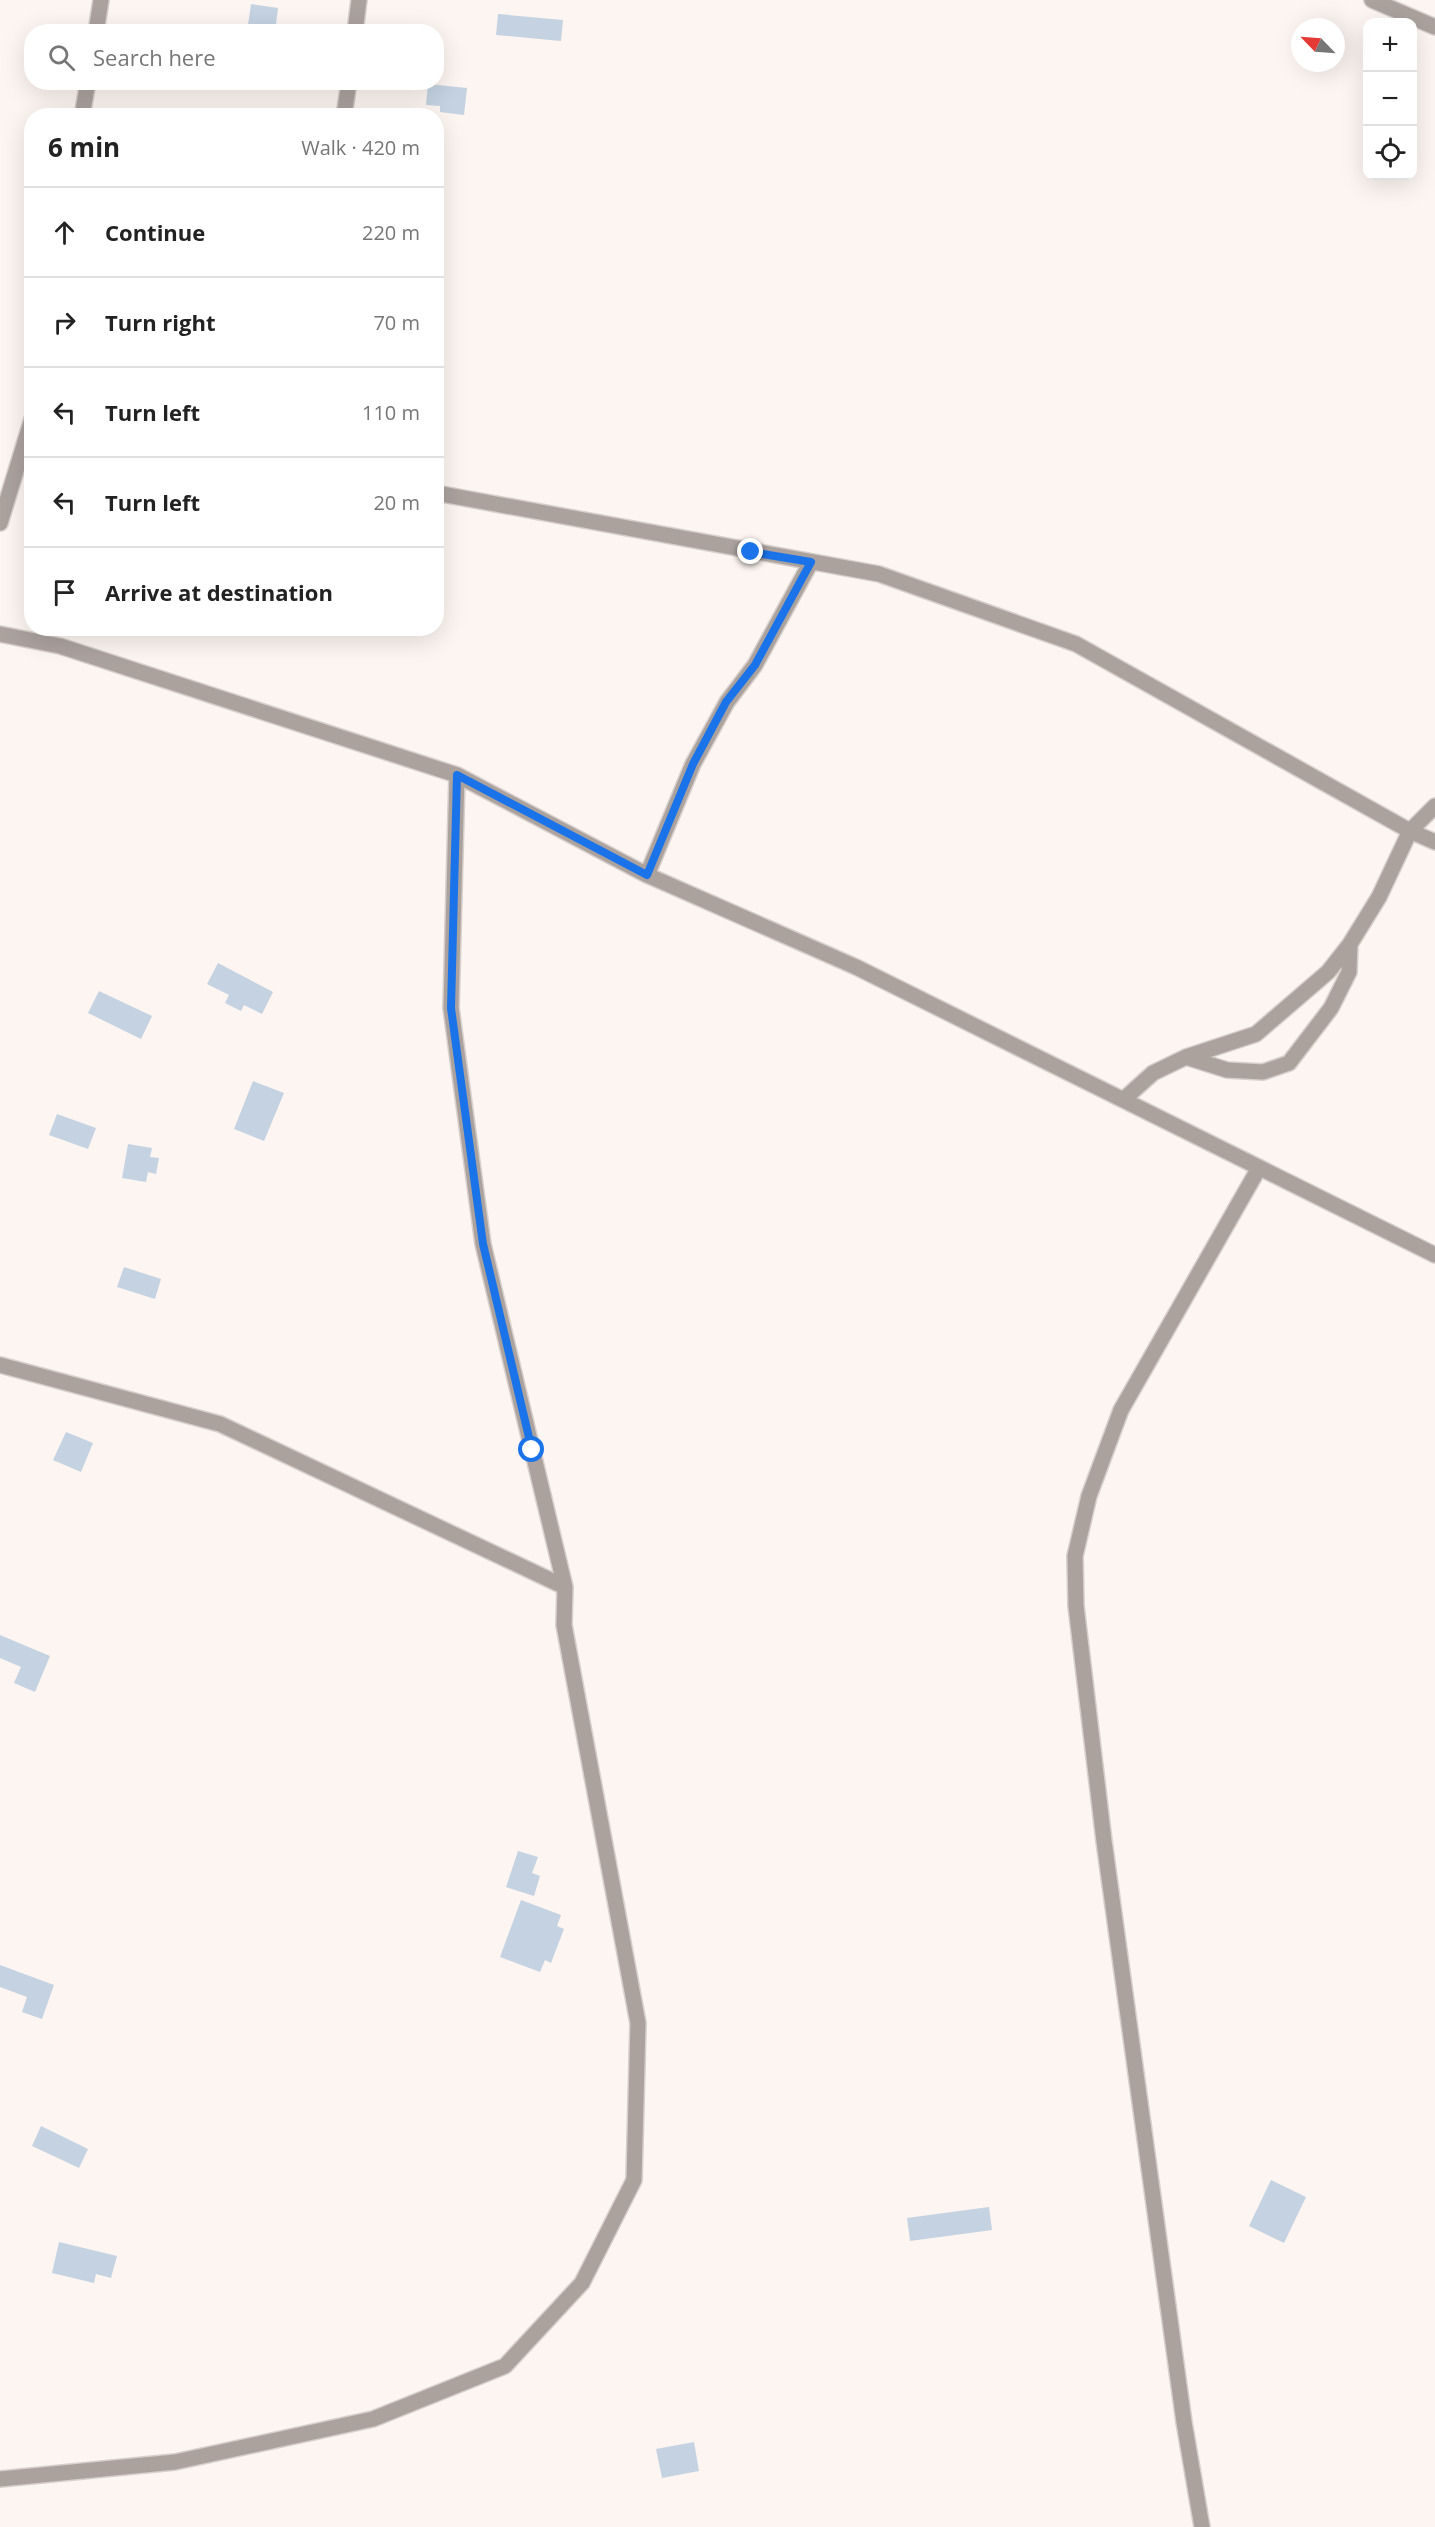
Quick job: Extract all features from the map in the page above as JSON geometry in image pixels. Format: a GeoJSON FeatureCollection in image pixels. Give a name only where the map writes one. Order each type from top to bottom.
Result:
{"type":"FeatureCollection","features":[{"type":"Feature","properties":{"kind":"street"},"geometry":{"type":"LineString","coordinates":[[97,24],[101,0]]}},
{"type":"Feature","properties":{"kind":"street"},"geometry":{"type":"LineString","coordinates":[[356,24],[359,0]]}},
{"type":"Feature","properties":{"kind":"street"},"geometry":{"type":"LineString","coordinates":[[1372,0],[1435,27]]}},
{"type":"Feature","properties":{"kind":"street"},"geometry":{"type":"LineString","coordinates":[[83,108],[86,90]]}},
{"type":"Feature","properties":{"kind":"street"},"geometry":{"type":"LineString","coordinates":[[346,108],[348,90]]}},
{"type":"Feature","properties":{"kind":"street"},"geometry":{"type":"LineString","coordinates":[[0,524],[24,445]]}},
{"type":"Feature","properties":{"kind":"street"},"geometry":{"type":"LineString","coordinates":[[444,495],[879,574],[1076,644],[1410,831],[1435,842]]}},
{"type":"Feature","properties":{"kind":"street"},"geometry":{"type":"LineString","coordinates":[[647,875],[693,764],[726,702],[755,665],[811,562]]}},
{"type":"Feature","properties":{"kind":"street"},"geometry":{"type":"LineString","coordinates":[[0,634],[60,646],[457,775],[647,875],[856,967],[1435,1255]]}},
{"type":"Feature","properties":{"kind":"street"},"geometry":{"type":"LineString","coordinates":[[0,2479],[175,2462],[373,2419],[505,2366],[582,2283],[634,2180],[638,2023],[564,1625],[565,1587],[483,1244],[453,1020],[457,775]]}},
{"type":"Feature","properties":{"kind":"street"},"geometry":{"type":"LineString","coordinates":[[1123,1100],[1153,1073],[1186,1057],[1256,1034],[1328,972],[1350,944],[1379,897],[1410,831],[1435,806]]}},
{"type":"Feature","properties":{"kind":"street"},"geometry":{"type":"LineString","coordinates":[[1186,1057],[1227,1070],[1263,1072],[1289,1063],[1331,1008],[1349,972],[1350,944]]}},
{"type":"Feature","properties":{"kind":"street"},"geometry":{"type":"LineString","coordinates":[[1202,2527],[1184,2421],[1106,1852],[1076,1606],[1075,1556],[1089,1496],[1121,1410],[1259,1168]]}},
{"type":"Feature","properties":{"kind":"street"},"geometry":{"type":"LineString","coordinates":[[0,1365],[220,1424],[565,1587]]}},
{"type":"Feature","properties":{"kind":"building"},"geometry":{"type":"Polygon","coordinates":[[[251,4],[278,8],[276,24],[248,24],[251,4]]]}},
{"type":"Feature","properties":{"kind":"building"},"geometry":{"type":"Polygon","coordinates":[[[498,14],[563,20],[561,41],[496,35],[498,14]]]}},
{"type":"Feature","properties":{"kind":"building"},"geometry":{"type":"Polygon","coordinates":[[[444,86],[467,88],[464,115],[444,112],[444,108],[440,106],[426,105],[427,90],[444,90],[444,86]]]}},
{"type":"Feature","properties":{"kind":"building"},"geometry":{"type":"Polygon","coordinates":[[[218,963],[273,992],[262,1014],[244,1005],[241,1011],[225,1003],[229,995],[207,984],[218,963]]]}},
{"type":"Feature","properties":{"kind":"building"},"geometry":{"type":"Polygon","coordinates":[[[99,991],[152,1016],[141,1039],[88,1013],[99,991]]]}},
{"type":"Feature","properties":{"kind":"building"},"geometry":{"type":"Polygon","coordinates":[[[253,1081],[284,1093],[264,1141],[234,1129],[253,1081]]]}},
{"type":"Feature","properties":{"kind":"building"},"geometry":{"type":"Polygon","coordinates":[[[57,1114],[96,1128],[88,1149],[49,1135],[57,1114]]]}},
{"type":"Feature","properties":{"kind":"building"},"geometry":{"type":"Polygon","coordinates":[[[128,1144],[152,1148],[150,1157],[159,1158],[156,1174],[148,1172],[146,1182],[122,1178],[128,1144]]]}},
{"type":"Feature","properties":{"kind":"building"},"geometry":{"type":"Polygon","coordinates":[[[124,1267],[161,1279],[155,1299],[117,1287],[124,1267]]]}},
{"type":"Feature","properties":{"kind":"building"},"geometry":{"type":"Polygon","coordinates":[[[66,1432],[93,1443],[81,1472],[53,1460],[66,1432]]]}},
{"type":"Feature","properties":{"kind":"building"},"geometry":{"type":"Polygon","coordinates":[[[0,1635],[50,1656],[35,1692],[14,1683],[21,1667],[0,1658],[0,1635]]]}},
{"type":"Feature","properties":{"kind":"building"},"geometry":{"type":"Polygon","coordinates":[[[518,1851],[538,1857],[532,1873],[540,1876],[534,1896],[506,1887],[518,1851]]]}},
{"type":"Feature","properties":{"kind":"building"},"geometry":{"type":"Polygon","coordinates":[[[521,1900],[561,1915],[557,1926],[564,1929],[551,1963],[545,1960],[540,1972],[500,1957],[521,1900]]]}},
{"type":"Feature","properties":{"kind":"building"},"geometry":{"type":"Polygon","coordinates":[[[0,1965],[54,1985],[42,2019],[22,2012],[27,1997],[0,1987],[0,1965]]]}},
{"type":"Feature","properties":{"kind":"building"},"geometry":{"type":"Polygon","coordinates":[[[41,2126],[88,2149],[79,2168],[32,2146],[41,2126]]]}},
{"type":"Feature","properties":{"kind":"building"},"geometry":{"type":"Polygon","coordinates":[[[1271,2180],[1306,2197],[1284,2243],[1249,2226],[1271,2180]]]}},
{"type":"Feature","properties":{"kind":"building"},"geometry":{"type":"Polygon","coordinates":[[[989,2207],[992,2230],[910,2241],[907,2218],[989,2207]]]}},
{"type":"Feature","properties":{"kind":"building"},"geometry":{"type":"Polygon","coordinates":[[[59,2242],[117,2256],[111,2278],[96,2274],[94,2283],[52,2273],[59,2242]]]}},
{"type":"Feature","properties":{"kind":"building"},"geometry":{"type":"Polygon","coordinates":[[[694,2442],[699,2471],[662,2478],[656,2449],[694,2442]]]}},
{"type":"Feature","properties":{"kind":"route"},"geometry":{"type":"LineString","coordinates":[[532,1450],[483,1244],[451,1008],[457,775],[647,875],[693,764],[726,702],[755,665],[811,562],[751,552]]}}]}
